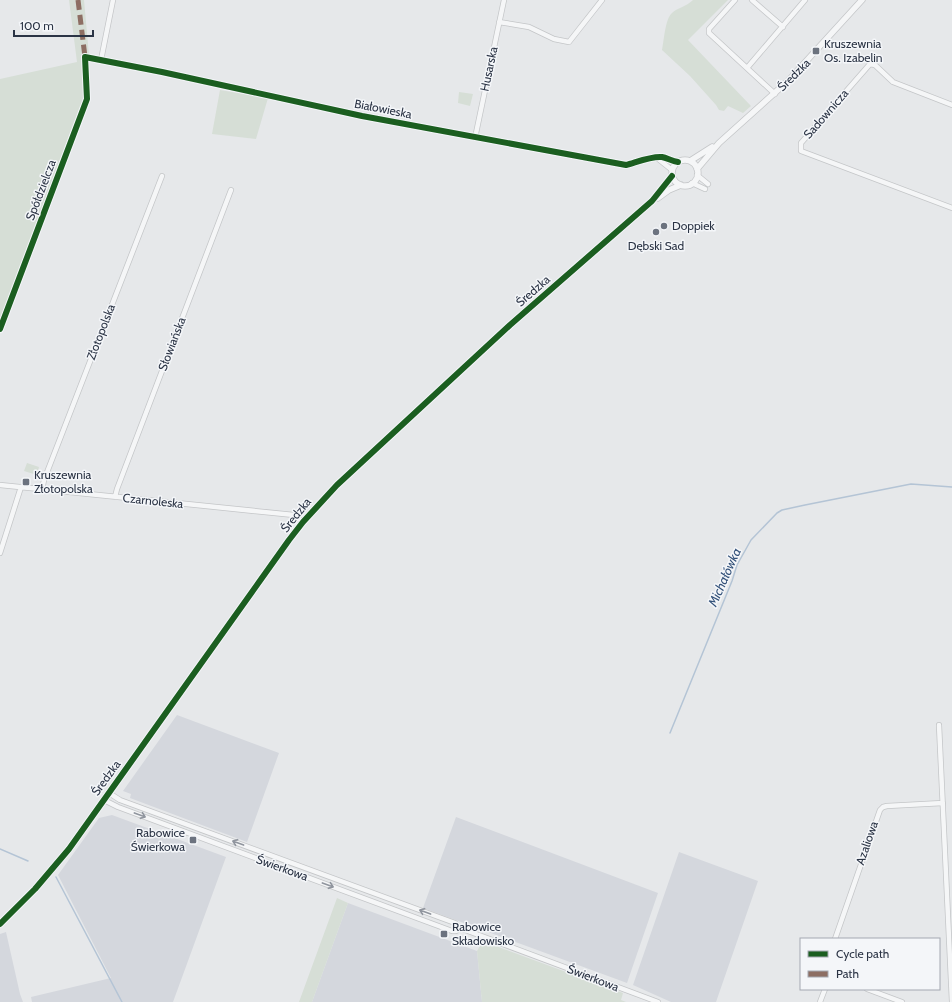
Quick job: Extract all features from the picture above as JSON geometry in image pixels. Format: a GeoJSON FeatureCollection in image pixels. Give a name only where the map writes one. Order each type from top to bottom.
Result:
{"type":"FeatureCollection","features":[{"type":"Feature","properties":{"kind":"street"},"geometry":{"type":"LineString","coordinates":[[100,60],[113,0]]}},
{"type":"Feature","properties":{"kind":"street","name":"Husarska"},"geometry":{"type":"LineString","coordinates":[[475,138],[504,0]]}},
{"type":"Feature","properties":{"kind":"street"},"geometry":{"type":"LineString","coordinates":[[499,22],[530,27],[554,40],[569,42],[602,0]]}},
{"type":"Feature","properties":{"kind":"street"},"geometry":{"type":"LineString","coordinates":[[735,0],[709,29],[709,33],[775,94]]}},
{"type":"Feature","properties":{"kind":"street"},"geometry":{"type":"LineString","coordinates":[[752,0],[783,27]]}},
{"type":"Feature","properties":{"kind":"street"},"geometry":{"type":"LineString","coordinates":[[747,68],[805,0]]}},
{"type":"Feature","properties":{"kind":"street","name":"Średzka"},"geometry":{"type":"LineString","coordinates":[[690,161],[719,143],[775,94],[811,58],[862,0]]}},
{"type":"Feature","properties":{"kind":"street","name":"Białowieska"},"geometry":{"type":"LineString","coordinates":[[85,57],[162,72],[362,116],[626,165],[663,157],[678,162]]}},
{"type":"Feature","properties":{"kind":"street","name":"Spółdzielcza"},"geometry":{"type":"LineString","coordinates":[[0,329],[87,99],[85,57]]}},
{"type":"Feature","properties":{"kind":"street","name":"Sadownicza"},"geometry":{"type":"LineString","coordinates":[[952,105],[893,82],[875,65],[870,64],[801,143],[800,151],[952,208]]}},
{"type":"Feature","properties":{"kind":"street","name":"Średzka"},"geometry":{"type":"LineString","coordinates":[[697,172],[719,143]]}},
{"type":"Feature","properties":{"kind":"street"},"geometry":{"type":"LineString","coordinates":[[656,158],[672,173],[675,182],[681,185],[687,186],[696,180],[697,172]]}},
{"type":"Feature","properties":{"kind":"street"},"geometry":{"type":"LineString","coordinates":[[672,173],[674,165],[678,162],[684,160],[690,161],[694,164],[706,187],[692,183]]}},
{"type":"Feature","properties":{"kind":"street","name":"Średzka"},"geometry":{"type":"LineString","coordinates":[[652,201],[672,173]]}},
{"type":"Feature","properties":{"kind":"street","name":"Złotopolska"},"geometry":{"type":"LineString","coordinates":[[42,490],[44,480],[162,176]]}},
{"type":"Feature","properties":{"kind":"street","name":"Średzka"},"geometry":{"type":"LineString","coordinates":[[0,924],[70,849],[303,522],[337,485],[498,336],[652,201],[669,190],[681,185]]}},
{"type":"Feature","properties":{"kind":"street","name":"Słowiańska"},"geometry":{"type":"LineString","coordinates":[[115,497],[231,190]]}},
{"type":"Feature","properties":{"kind":"street","name":"Czarnoleska"},"geometry":{"type":"LineString","coordinates":[[0,485],[294,515],[303,522]]}},
{"type":"Feature","properties":{"kind":"street"},"geometry":{"type":"LineString","coordinates":[[0,553],[21,487]]}},
{"type":"Feature","properties":{"kind":"street"},"geometry":{"type":"LineString","coordinates":[[939,725],[952,1002]]}},
{"type":"Feature","properties":{"kind":"street","name":"Świerkowa"},"geometry":{"type":"LineString","coordinates":[[109,793],[127,802],[455,923],[460,928],[658,1002]]}},
{"type":"Feature","properties":{"kind":"street","name":"Świerkowa"},"geometry":{"type":"LineString","coordinates":[[104,800],[118,807],[452,931],[456,931],[460,928]]}},
{"type":"Feature","properties":{"kind":"street","name":"Azaliowa"},"geometry":{"type":"LineString","coordinates":[[835,938],[882,807],[943,803]]}},
{"type":"Feature","properties":{"kind":"street"},"geometry":{"type":"LineString","coordinates":[[820,1002],[825,990]]}},
{"type":"Feature","properties":{"kind":"street"},"geometry":{"type":"LineString","coordinates":[[870,990],[902,1002]]}},
{"type":"Feature","properties":{"kind":"shaded area"},"geometry":{"type":"Polygon","coordinates":[[[69,0],[84,0],[89,55],[83,55],[85,96],[0,321],[0,79],[77,62],[69,0]]]}},
{"type":"Feature","properties":{"kind":"shaded area"},"geometry":{"type":"Polygon","coordinates":[[[693,0],[728,0],[688,40],[751,106],[743,113],[728,106],[724,111],[719,110],[690,76],[662,50],[666,25],[670,16],[674,11],[693,0]]]}},
{"type":"Feature","properties":{"kind":"shaded area"},"geometry":{"type":"Polygon","coordinates":[[[220,90],[268,98],[256,139],[212,134],[220,90]]]}},
{"type":"Feature","properties":{"kind":"shaded area"},"geometry":{"type":"Polygon","coordinates":[[[459,92],[473,94],[470,106],[458,103],[459,92]]]}},
{"type":"Feature","properties":{"kind":"shaded area"},"geometry":{"type":"Polygon","coordinates":[[[27,463],[39,467],[37,475],[24,471],[27,463]]]}},
{"type":"Feature","properties":{"kind":"shaded area"},"geometry":{"type":"Polygon","coordinates":[[[177,715],[279,753],[247,842],[130,798],[131,794],[123,791],[177,715]]]}},
{"type":"Feature","properties":{"kind":"shaded area"},"geometry":{"type":"Polygon","coordinates":[[[112,815],[226,857],[173,1002],[32,1002],[31,997],[111,978],[58,875],[99,818],[112,815]]]}},
{"type":"Feature","properties":{"kind":"shaded area"},"geometry":{"type":"Polygon","coordinates":[[[456,817],[658,893],[627,983],[423,908],[456,817]]]}},
{"type":"Feature","properties":{"kind":"shaded area"},"geometry":{"type":"Polygon","coordinates":[[[679,852],[758,881],[716,1002],[671,1002],[633,985],[679,852]]]}},
{"type":"Feature","properties":{"kind":"shaded area"},"geometry":{"type":"Polygon","coordinates":[[[337,898],[348,903],[312,1002],[299,1002],[337,898]]]}},
{"type":"Feature","properties":{"kind":"shaded area"},"geometry":{"type":"Polygon","coordinates":[[[348,903],[477,951],[482,1002],[312,1002],[348,903]]]}},
{"type":"Feature","properties":{"kind":"shaded area"},"geometry":{"type":"Polygon","coordinates":[[[6,932],[23,1002],[0,1002],[0,934],[6,932]]]}},
{"type":"Feature","properties":{"kind":"shaded area"},"geometry":{"type":"Polygon","coordinates":[[[478,937],[496,946],[623,993],[621,1000],[626,1002],[482,1002],[477,951],[480,946],[478,937]]]}},
{"type":"Feature","properties":{"kind":"waterway","name":"Michałówka"},"geometry":{"type":"LineString","coordinates":[[670,733],[732,581],[737,565],[751,540],[777,513],[782,510],[805,505],[911,484],[952,487]]}},
{"type":"Feature","properties":{"kind":"waterway"},"geometry":{"type":"LineString","coordinates":[[0,849],[28,861]]}},
{"type":"Feature","properties":{"kind":"waterway"},"geometry":{"type":"LineString","coordinates":[[56,877],[122,1002]]}},
{"type":"Feature","properties":{"kind":"marked path"},"geometry":{"type":"LineString","coordinates":[[78,0],[85,57]]}},
{"type":"Feature","properties":{"kind":"cycle path"},"geometry":{"type":"LineString","coordinates":[[0,329],[87,99],[85,57],[162,72],[362,116],[626,165],[649,158],[658,157],[664,157],[678,162]]}},
{"type":"Feature","properties":{"kind":"cycle path"},"geometry":{"type":"LineString","coordinates":[[0,924],[35,889],[69,849],[303,522],[337,485],[510,325],[652,201],[672,176]]}},
{"type":"Feature","properties":{"kind":"place","name":"Kruszewnia Os. Izabelin"},"geometry":{"type":"Point","coordinates":[816,51]}},
{"type":"Feature","properties":{"kind":"place","name":"Doppiek"},"geometry":{"type":"Point","coordinates":[664,226]}},
{"type":"Feature","properties":{"kind":"place","name":"Dębski Sad"},"geometry":{"type":"Point","coordinates":[656,232]}},
{"type":"Feature","properties":{"kind":"place","name":"Kruszewnia Złotopolska"},"geometry":{"type":"Point","coordinates":[26,482]}},
{"type":"Feature","properties":{"kind":"place","name":"Rabowice Świerkowa"},"geometry":{"type":"Point","coordinates":[193,840]}},
{"type":"Feature","properties":{"kind":"place","name":"Rabowice Składowisko"},"geometry":{"type":"Point","coordinates":[444,934]}}]}
